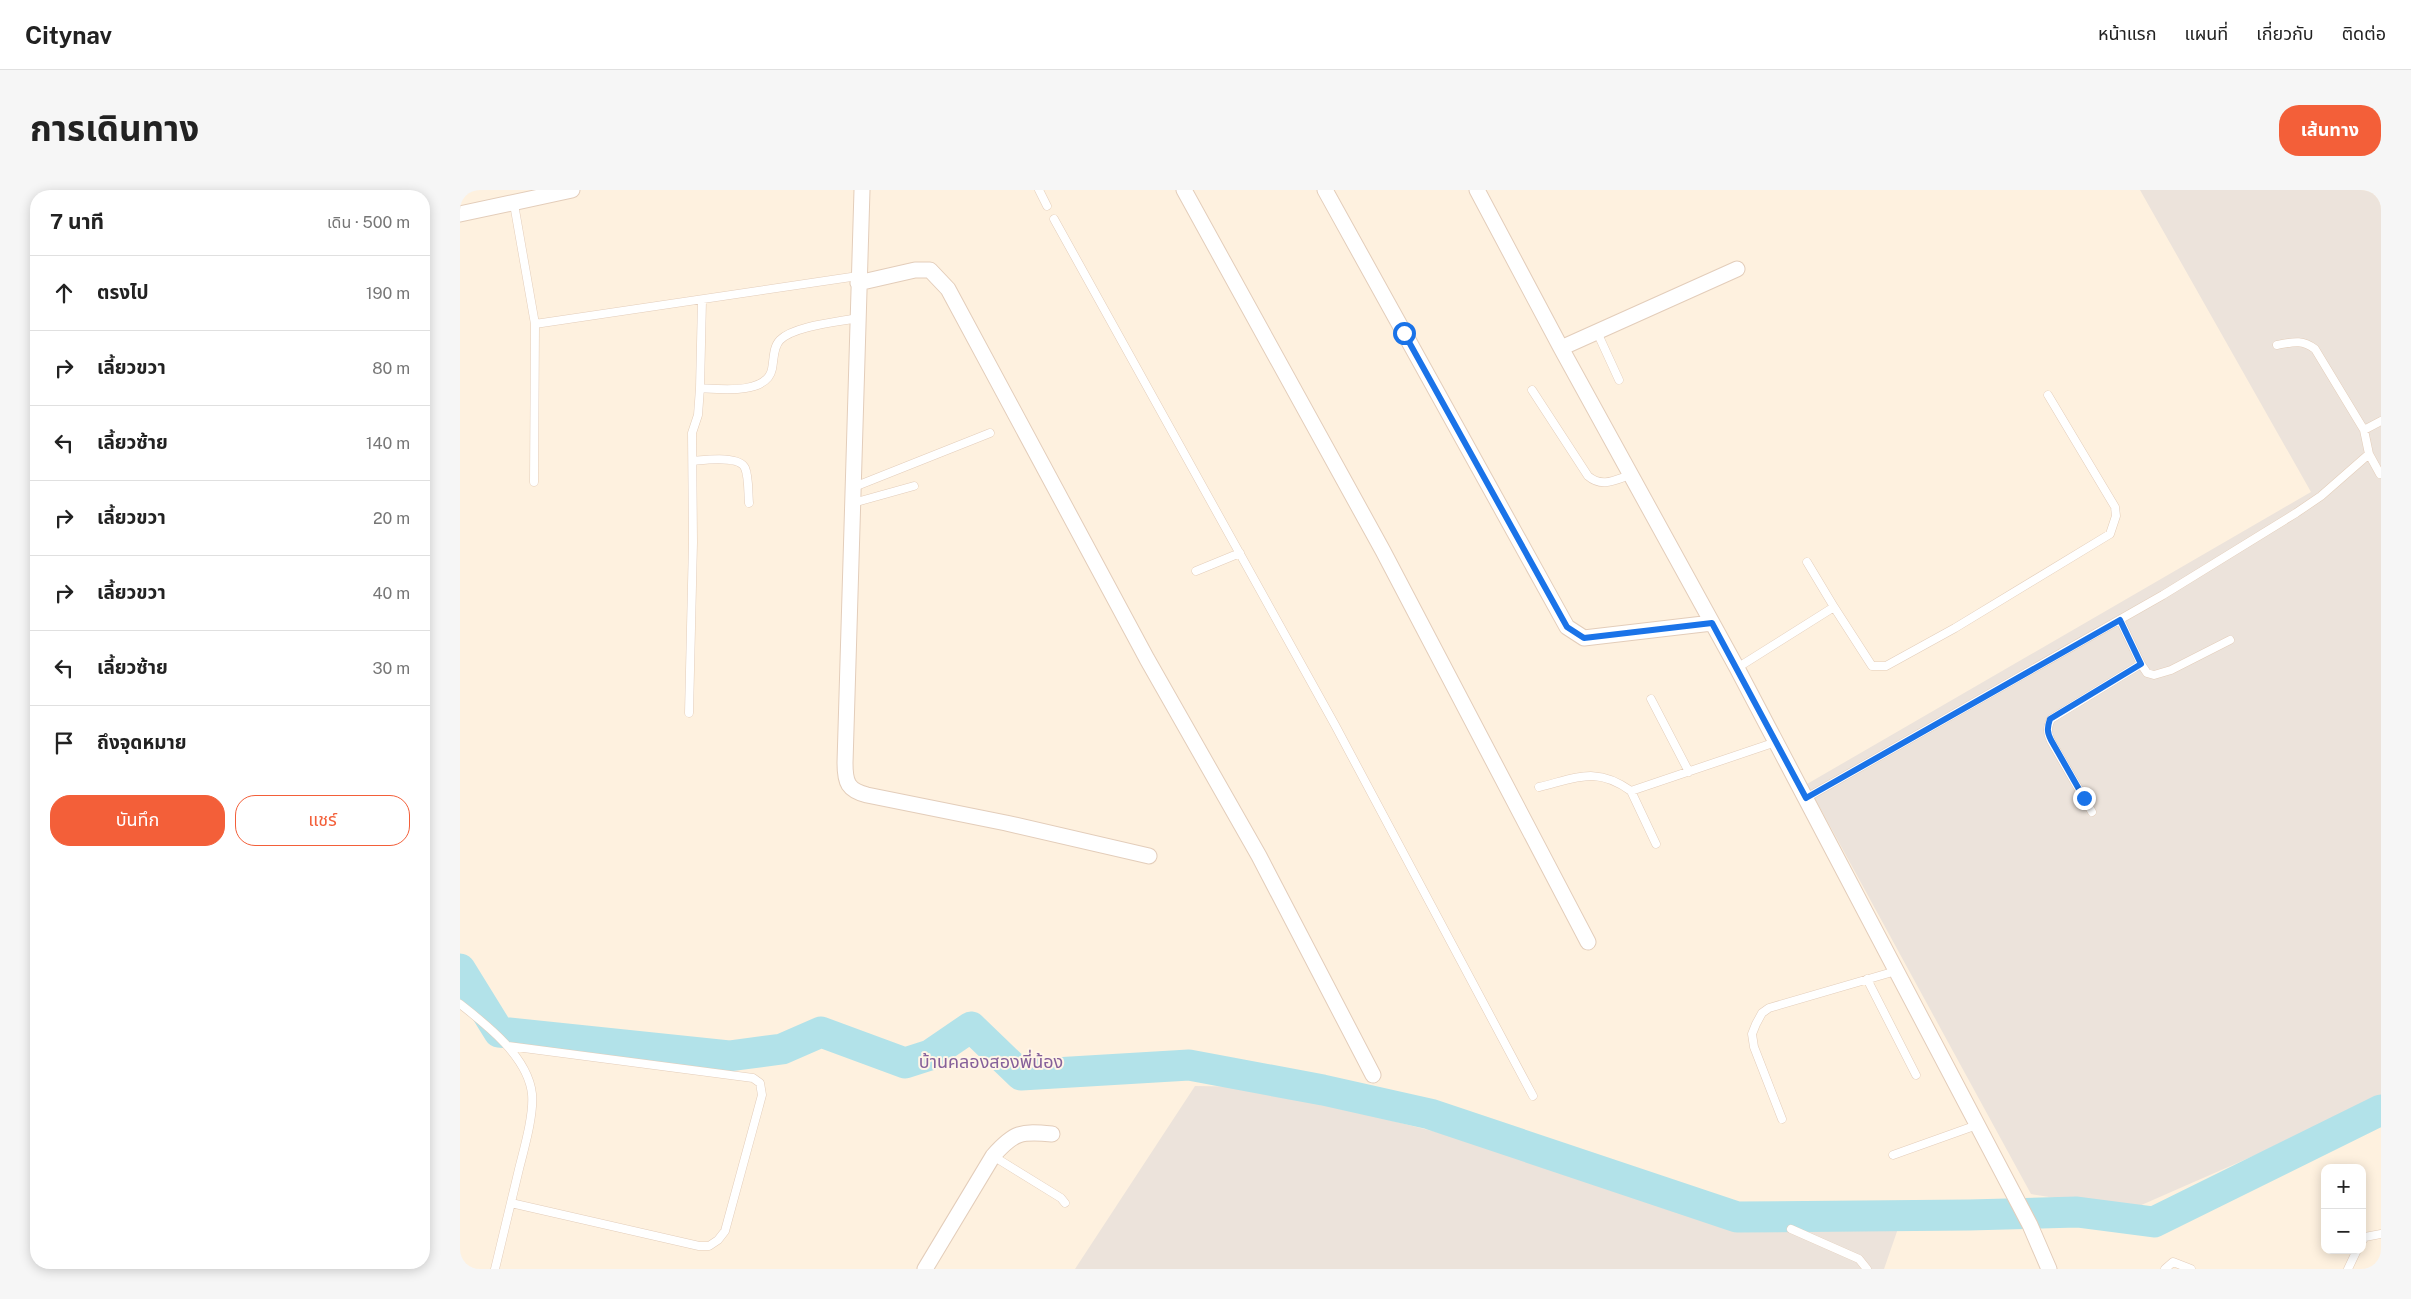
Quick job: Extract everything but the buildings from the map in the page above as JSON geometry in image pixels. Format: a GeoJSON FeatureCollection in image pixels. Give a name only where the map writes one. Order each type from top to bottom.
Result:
{"type":"FeatureCollection","features":[{"type":"Feature","properties":{"kind":"street"},"geometry":{"type":"LineString","coordinates":[[460,214],[514,204],[572,190]]}},
{"type":"Feature","properties":{"kind":"street"},"geometry":{"type":"LineString","coordinates":[[862,190],[844,763],[848,784],[854,792],[1006,823],[1149,856]]}},
{"type":"Feature","properties":{"kind":"street"},"geometry":{"type":"LineString","coordinates":[[1184,190],[1383,551],[1588,942]]}},
{"type":"Feature","properties":{"kind":"street"},"geometry":{"type":"LineString","coordinates":[[1325,190],[1567,627],[1584,638],[1712,623]]}},
{"type":"Feature","properties":{"kind":"street"},"geometry":{"type":"LineString","coordinates":[[1477,190],[1806,798],[2030,1225],[2049,1269]]}},
{"type":"Feature","properties":{"kind":"street"},"geometry":{"type":"LineString","coordinates":[[1561,348],[1737,269]]}},
{"type":"Feature","properties":{"kind":"street"},"geometry":{"type":"LineString","coordinates":[[858,279],[915,270],[930,270],[948,289],[1147,658],[1260,856],[1373,1075]]}},
{"type":"Feature","properties":{"kind":"street"},"geometry":{"type":"LineString","coordinates":[[925,1269],[993,1156],[1015,1134],[1029,1132],[1052,1134]]}},
{"type":"Feature","properties":{"kind":"lane"},"geometry":{"type":"LineString","coordinates":[[1039,190],[1047,206]]}},
{"type":"Feature","properties":{"kind":"lane"},"geometry":{"type":"LineString","coordinates":[[514,204],[536,324],[534,482]]}},
{"type":"Feature","properties":{"kind":"lane"},"geometry":{"type":"LineString","coordinates":[[1054,219],[1240,552],[1426,894],[1533,1096]]}},
{"type":"Feature","properties":{"kind":"lane"},"geometry":{"type":"LineString","coordinates":[[536,324],[858,279]]}},
{"type":"Feature","properties":{"kind":"lane"},"geometry":{"type":"LineString","coordinates":[[689,713],[692,433],[698,415],[702,300]]}},
{"type":"Feature","properties":{"kind":"lane"},"geometry":{"type":"LineString","coordinates":[[700,388],[732,390],[764,382],[772,372],[775,351],[779,340],[791,332],[858,318]]}},
{"type":"Feature","properties":{"kind":"lane"},"geometry":{"type":"LineString","coordinates":[[1597,332],[1618,380]]}},
{"type":"Feature","properties":{"kind":"lane"},"geometry":{"type":"LineString","coordinates":[[2277,345],[2298,341],[2307,342],[2315,349],[2364,430],[2369,454],[2380,474]]}},
{"type":"Feature","properties":{"kind":"lane"},"geometry":{"type":"LineString","coordinates":[[1532,390],[1588,476],[1595,482],[1606,484],[1630,475]]}},
{"type":"Feature","properties":{"kind":"lane"},"geometry":{"type":"LineString","coordinates":[[1807,562],[1872,666],[1886,666],[1955,628],[2101,541],[2110,534],[2116,516],[2115,507],[2048,395]]}},
{"type":"Feature","properties":{"kind":"lane"},"geometry":{"type":"LineString","coordinates":[[2364,430],[2381,421]]}},
{"type":"Feature","properties":{"kind":"lane"},"geometry":{"type":"LineString","coordinates":[[854,487],[990,433]]}},
{"type":"Feature","properties":{"kind":"lane"},"geometry":{"type":"LineString","coordinates":[[1806,798],[2120,620],[2296,513],[2321,496],[2369,454]]}},
{"type":"Feature","properties":{"kind":"lane"},"geometry":{"type":"LineString","coordinates":[[693,461],[730,459],[741,462],[745,468],[749,503]]}},
{"type":"Feature","properties":{"kind":"lane"},"geometry":{"type":"LineString","coordinates":[[853,503],[914,486]]}},
{"type":"Feature","properties":{"kind":"lane"},"geometry":{"type":"LineString","coordinates":[[1196,571],[1240,552]]}},
{"type":"Feature","properties":{"kind":"lane"},"geometry":{"type":"LineString","coordinates":[[1737,668],[1834,607]]}},
{"type":"Feature","properties":{"kind":"lane"},"geometry":{"type":"LineString","coordinates":[[2120,620],[2147,673],[2160,674],[2230,640]]}},
{"type":"Feature","properties":{"kind":"lane"},"geometry":{"type":"LineString","coordinates":[[2092,812],[2047,732],[2050,719],[2141,664]]}},
{"type":"Feature","properties":{"kind":"lane"},"geometry":{"type":"LineString","coordinates":[[1650,699],[1690,772]]}},
{"type":"Feature","properties":{"kind":"lane"},"geometry":{"type":"LineString","coordinates":[[1631,791],[1776,742]]}},
{"type":"Feature","properties":{"kind":"lane"},"geometry":{"type":"LineString","coordinates":[[1539,787],[1589,775],[1605,777],[1631,791],[1656,844]]}},
{"type":"Feature","properties":{"kind":"lane"},"geometry":{"type":"LineString","coordinates":[[1782,1119],[1754,1047],[1752,1034],[1762,1013],[1780,1004],[1896,971]]}},
{"type":"Feature","properties":{"kind":"lane"},"geometry":{"type":"LineString","coordinates":[[1868,979],[1916,1075]]}},
{"type":"Feature","properties":{"kind":"lane"},"geometry":{"type":"LineString","coordinates":[[460,1004],[490,1027],[508,1046],[524,1072],[532,1094],[527,1139],[495,1269]]}},
{"type":"Feature","properties":{"kind":"lane"},"geometry":{"type":"LineString","coordinates":[[508,1046],[753,1078],[760,1083],[762,1095],[725,1231],[718,1240],[709,1246],[668,1240],[511,1203]]}},
{"type":"Feature","properties":{"kind":"lane"},"geometry":{"type":"LineString","coordinates":[[1893,1155],[1978,1125]]}},
{"type":"Feature","properties":{"kind":"lane"},"geometry":{"type":"LineString","coordinates":[[993,1156],[1061,1198],[1065,1203]]}},
{"type":"Feature","properties":{"kind":"lane"},"geometry":{"type":"LineString","coordinates":[[1791,1229],[1859,1258],[1867,1269]]}},
{"type":"Feature","properties":{"kind":"lane"},"geometry":{"type":"LineString","coordinates":[[2366,1237],[2381,1234]]}},
{"type":"Feature","properties":{"kind":"lane"},"geometry":{"type":"LineString","coordinates":[[2348,1269],[2355,1254]]}},
{"type":"Feature","properties":{"kind":"lane"},"geometry":{"type":"LineString","coordinates":[[2165,1269],[2173,1262],[2191,1269]]}},
{"type":"Feature","properties":{"kind":"shaded area"},"geometry":{"type":"Polygon","coordinates":[[[2140,190],[2381,190],[2381,1100],[2130,1210],[2031,1194],[1807,784],[2311,492],[2140,190]]]}},
{"type":"Feature","properties":{"kind":"shaded area"},"geometry":{"type":"Polygon","coordinates":[[[1195,1086],[1259,1087],[1440,1133],[1674,1202],[1779,1216],[1902,1217],[1884,1269],[1075,1269],[1195,1086]]]}},
{"type":"Feature","properties":{"kind":"waterway"},"geometry":{"type":"LineString","coordinates":[[460,969],[499,1032],[729,1056],[782,1049],[821,1032],[905,1063],[930,1055],[971,1027],[1021,1075],[1189,1065],[1323,1090],[1430,1114],[1737,1217],[2077,1212],[2154,1222],[2381,1110]]}},
{"type":"Feature","properties":{"kind":"district","name":"บ้านคลองสองพี่น้อง"},"geometry":{"type":"Point","coordinates":[991,1061]}},
{"type":"Feature","properties":{"kind":"route"},"geometry":{"type":"LineString","coordinates":[[1404,333],[1449,411],[1567,627],[1574,634],[1584,638],[1615,636],[1712,623],[1806,798],[2120,620],[2141,664],[2050,719],[2048,726],[2047,732],[2084,798]]}}]}
